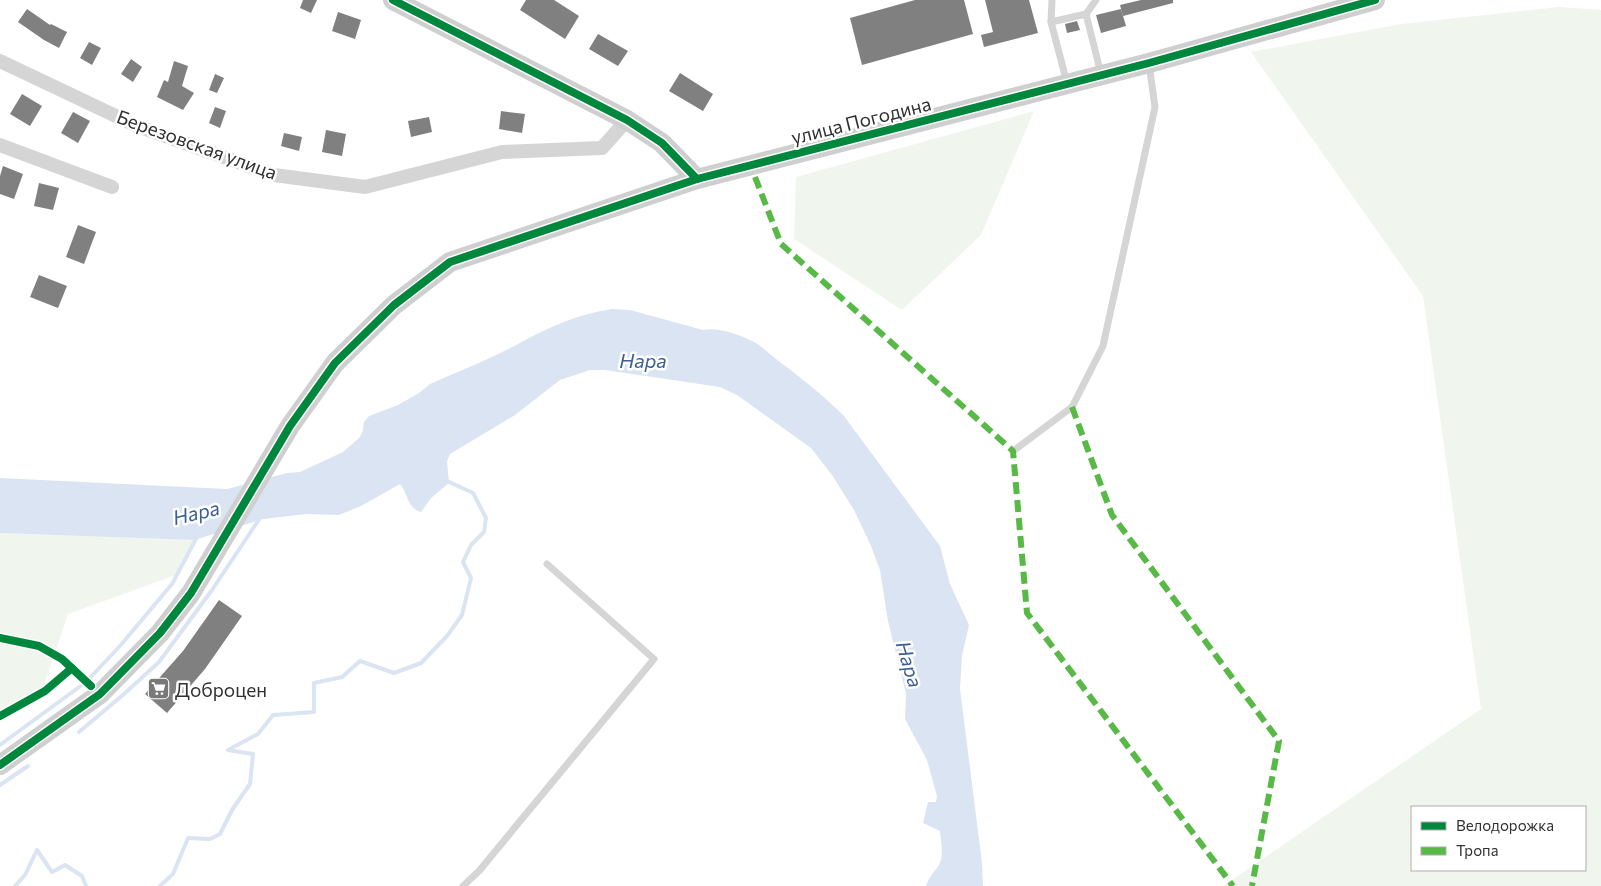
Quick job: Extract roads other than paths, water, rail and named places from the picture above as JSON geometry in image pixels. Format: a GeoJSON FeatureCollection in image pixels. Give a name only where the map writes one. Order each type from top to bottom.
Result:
{"type":"FeatureCollection","features":[{"type":"Feature","properties":{"kind":"street"},"geometry":{"type":"LineString","coordinates":[[394,0],[627,120],[662,143],[697,179]]}},
{"type":"Feature","properties":{"kind":"street","name":"улица Погодина"},"geometry":{"type":"LineString","coordinates":[[0,765],[100,694],[160,633],[191,593],[290,426],[334,363],[394,304],[450,262],[697,179],[1149,63],[1376,0]]}},
{"type":"Feature","properties":{"kind":"street","name":"Березовская улица"},"geometry":{"type":"LineString","coordinates":[[0,61],[137,126],[274,174],[365,187],[502,152],[602,148],[627,120]]}},
{"type":"Feature","properties":{"kind":"street"},"geometry":{"type":"LineString","coordinates":[[0,145],[112,187]]}},
{"type":"Feature","properties":{"kind":"lane"},"geometry":{"type":"LineString","coordinates":[[1052,0],[1051,22],[1067,84]]}},
{"type":"Feature","properties":{"kind":"lane"},"geometry":{"type":"LineString","coordinates":[[1051,22],[1086,14],[1096,0]]}},
{"type":"Feature","properties":{"kind":"lane"},"geometry":{"type":"LineString","coordinates":[[1086,14],[1101,75]]}},
{"type":"Feature","properties":{"kind":"lane"},"geometry":{"type":"LineString","coordinates":[[1013,452],[1072,407],[1103,346],[1155,107],[1149,63]]}},
{"type":"Feature","properties":{"kind":"lane"},"geometry":{"type":"LineString","coordinates":[[463,886],[479,872],[654,659],[547,564]]}},
{"type":"Feature","properties":{"kind":"water","name":"Нара"},"geometry":{"type":"Polygon","coordinates":[[[612,309],[630,310],[703,330],[715,329],[728,332],[746,338],[758,345],[811,386],[844,416],[940,546],[950,584],[969,625],[962,656],[960,689],[982,863],[983,886],[926,886],[937,868],[942,855],[940,831],[923,823],[928,802],[936,802],[937,796],[927,760],[905,719],[906,694],[888,621],[880,570],[854,510],[832,475],[811,448],[737,395],[720,387],[605,370],[590,370],[560,380],[515,415],[450,454],[447,461],[449,483],[431,498],[421,512],[410,504],[400,484],[361,506],[339,515],[307,514],[263,519],[194,540],[0,533],[0,478],[227,489],[287,473],[300,472],[343,452],[360,437],[364,422],[369,416],[398,405],[430,384],[497,355],[564,322],[587,314],[612,309]]]}},
{"type":"Feature","properties":{"kind":"waterway"},"geometry":{"type":"LineString","coordinates":[[160,886],[173,874],[188,838],[210,839],[220,834],[232,810],[250,784],[253,754],[228,750],[258,734],[273,715],[314,712],[314,683],[342,677],[360,661],[394,673],[421,663],[447,636],[462,615],[471,578],[463,562],[471,545],[484,532],[486,518],[473,493],[445,480]]}},
{"type":"Feature","properties":{"kind":"waterway"},"geometry":{"type":"LineString","coordinates":[[79,732],[159,662],[212,590],[260,518]]}},
{"type":"Feature","properties":{"kind":"waterway"},"geometry":{"type":"LineString","coordinates":[[0,745],[86,682],[120,646],[172,584],[197,537]]}},
{"type":"Feature","properties":{"kind":"waterway"},"geometry":{"type":"LineString","coordinates":[[0,785],[28,766]]}},
{"type":"Feature","properties":{"kind":"waterway"},"geometry":{"type":"LineString","coordinates":[[15,886],[25,875],[37,850],[52,872],[65,865],[82,876],[86,886]]}},
{"type":"Feature","properties":{"kind":"place","name":"Доброцен"},"geometry":{"type":"Point","coordinates":[159,689]}}]}
